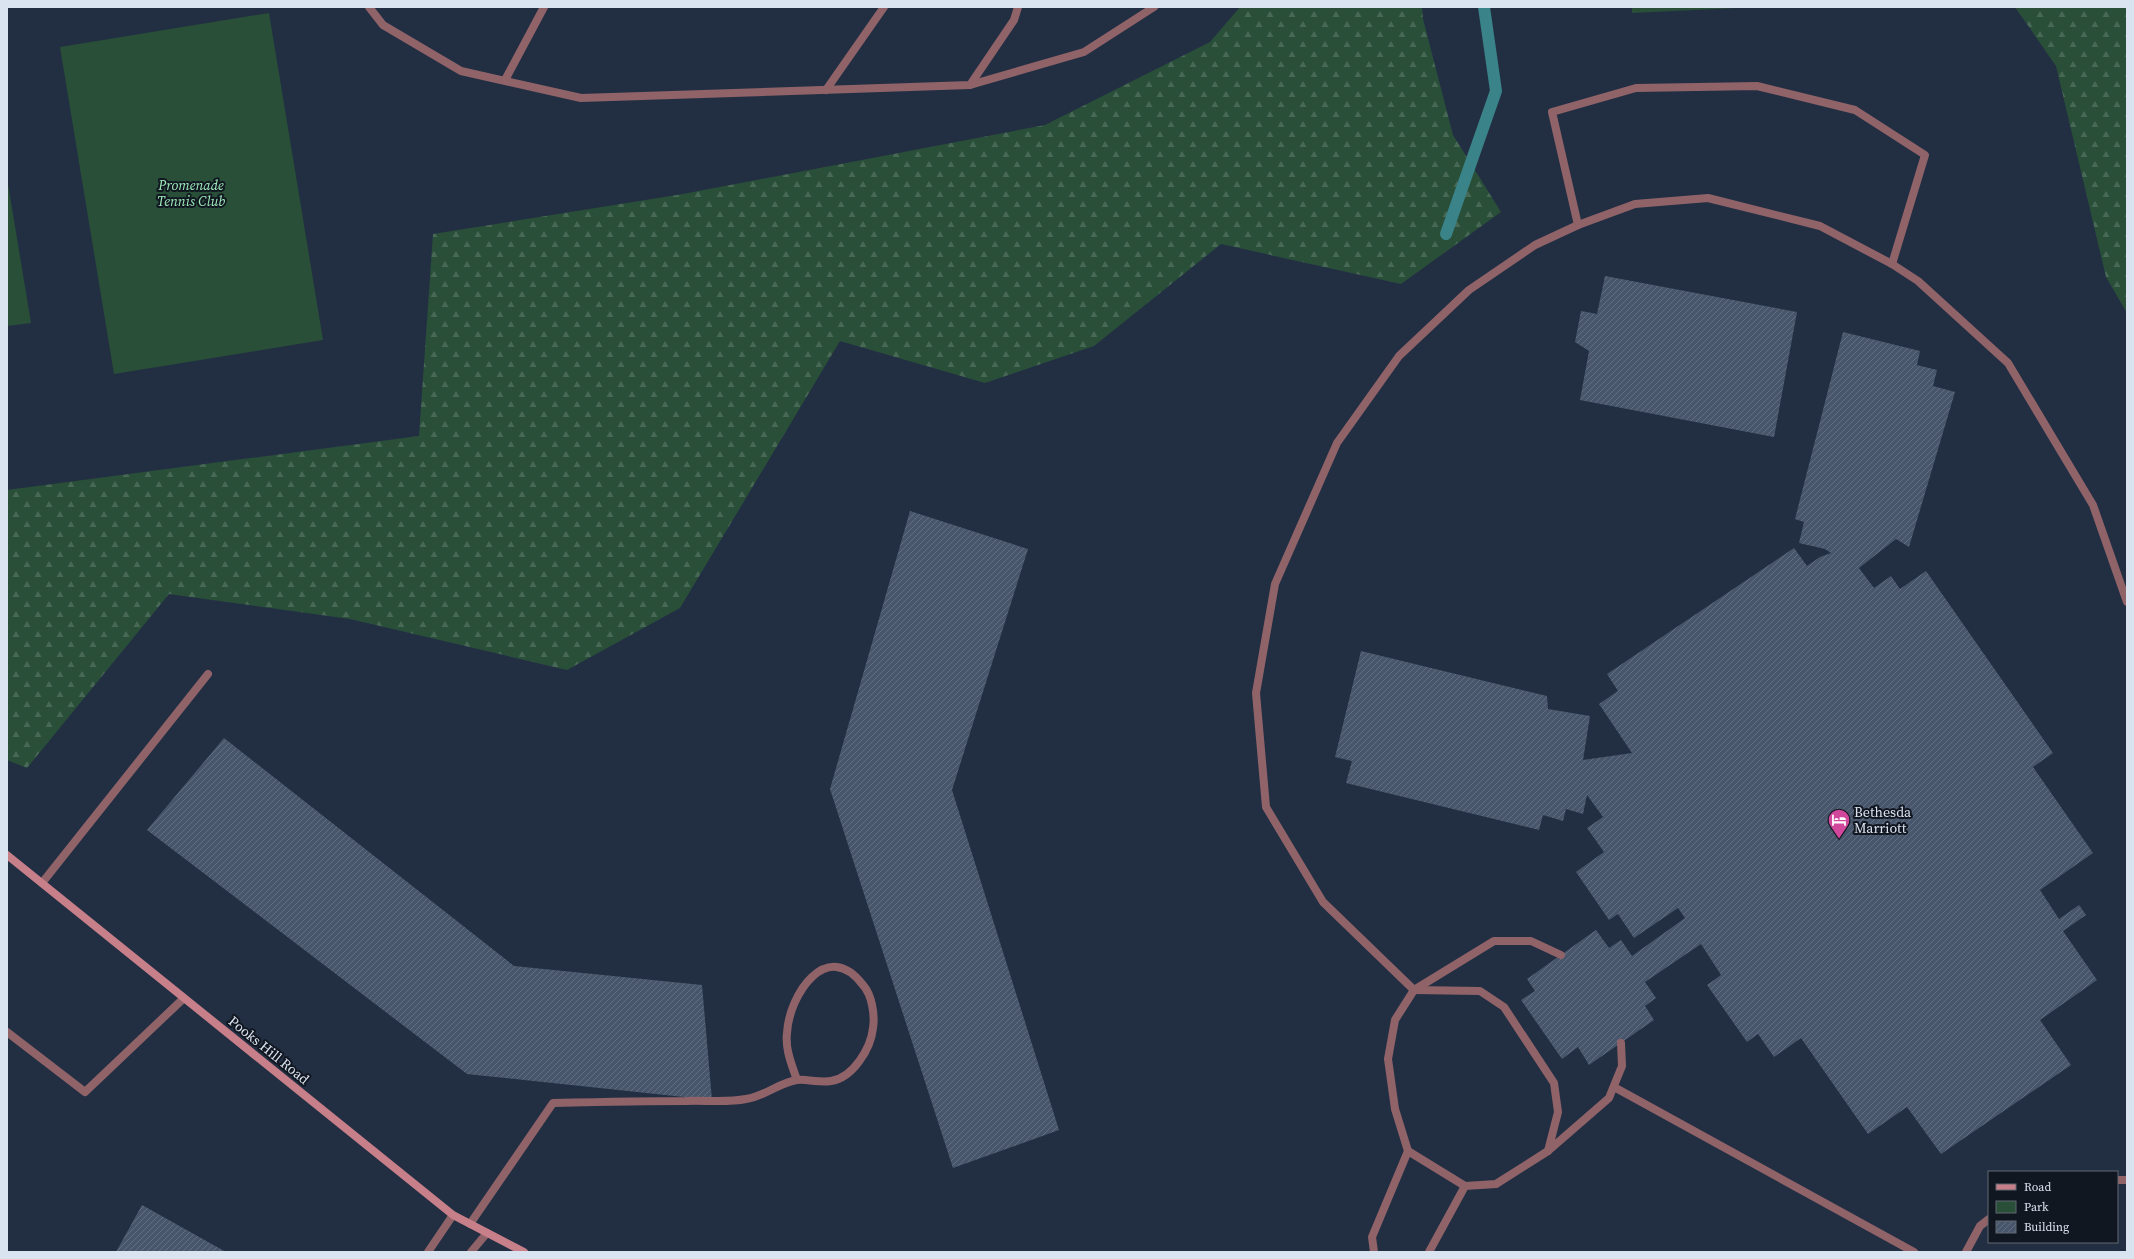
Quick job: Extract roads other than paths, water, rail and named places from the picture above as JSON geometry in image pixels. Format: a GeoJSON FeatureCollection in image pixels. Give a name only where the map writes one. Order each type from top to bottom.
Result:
{"type":"FeatureCollection","features":[{"type":"Feature","properties":{"kind":"street","name":"Pooks Hill Road"},"geometry":{"type":"LineString","coordinates":[[7,855],[453,1215],[524,1252]]}},
{"type":"Feature","properties":{"kind":"lane"},"geometry":{"type":"LineString","coordinates":[[369,7],[383,25],[461,71],[582,98],[970,85],[1084,52],[1154,7]]}},
{"type":"Feature","properties":{"kind":"lane"},"geometry":{"type":"LineString","coordinates":[[505,80],[544,7]]}},
{"type":"Feature","properties":{"kind":"lane"},"geometry":{"type":"LineString","coordinates":[[826,90],[884,7]]}},
{"type":"Feature","properties":{"kind":"lane"},"geometry":{"type":"LineString","coordinates":[[970,85],[1014,20],[1018,7]]}},
{"type":"Feature","properties":{"kind":"lane"},"geometry":{"type":"LineString","coordinates":[[1578,225],[1552,112],[1636,88],[1757,86],[1855,110],[1925,155],[1892,264]]}},
{"type":"Feature","properties":{"kind":"lane"},"geometry":{"type":"LineString","coordinates":[[1548,1151],[1558,1112],[1554,1083],[1504,1007],[1480,991],[1414,990],[1323,902],[1266,807],[1256,693],[1275,584],[1337,443],[1399,356],[1469,290],[1535,245],[1578,225],[1635,204],[1708,198],[1820,226],[1892,264],[1918,281],[2008,363],[2093,505],[2127,602]]}},
{"type":"Feature","properties":{"kind":"lane"},"geometry":{"type":"LineString","coordinates":[[42,883],[208,674]]}},
{"type":"Feature","properties":{"kind":"lane"},"geometry":{"type":"LineString","coordinates":[[1374,1252],[1372,1238],[1408,1151],[1395,1109],[1388,1059],[1395,1020],[1414,990],[1494,941],[1531,941],[1561,955]]}},
{"type":"Feature","properties":{"kind":"lane"},"geometry":{"type":"LineString","coordinates":[[470,1224],[553,1103],[747,1099],[797,1080],[832,1081],[849,1071],[862,1060],[872,1037],[874,1015],[864,985],[849,970],[829,967],[811,977],[799,991],[786,1033],[787,1050],[797,1080]]}},
{"type":"Feature","properties":{"kind":"lane"},"geometry":{"type":"LineString","coordinates":[[7,1032],[85,1092],[184,998]]}},
{"type":"Feature","properties":{"kind":"lane"},"geometry":{"type":"LineString","coordinates":[[1408,1151],[1465,1186],[1496,1184],[1548,1151],[1610,1098],[1622,1066],[1621,1043]]}},
{"type":"Feature","properties":{"kind":"lane"},"geometry":{"type":"LineString","coordinates":[[1614,1086],[1914,1252]]}},
{"type":"Feature","properties":{"kind":"lane"},"geometry":{"type":"LineString","coordinates":[[1429,1252],[1465,1186]]}},
{"type":"Feature","properties":{"kind":"lane"},"geometry":{"type":"LineString","coordinates":[[428,1252],[453,1215]]}},
{"type":"Feature","properties":{"kind":"lane"},"geometry":{"type":"LineString","coordinates":[[1966,1252],[1980,1226],[1988,1220]]}},
{"type":"Feature","properties":{"kind":"lane"},"geometry":{"type":"LineString","coordinates":[[472,1252],[487,1233]]}},
{"type":"Feature","properties":{"kind":"waterway"},"geometry":{"type":"LineString","coordinates":[[1446,234],[1496,91],[1484,7]]}},
{"type":"Feature","properties":{"kind":"place","name":"Bethesda Marriott"},"geometry":{"type":"Point","coordinates":[1839,840]}},
{"type":"Feature","properties":{"kind":"park label","name":"Promenade Tennis Club"},"geometry":{"type":"Point","coordinates":[191,194]}}]}
